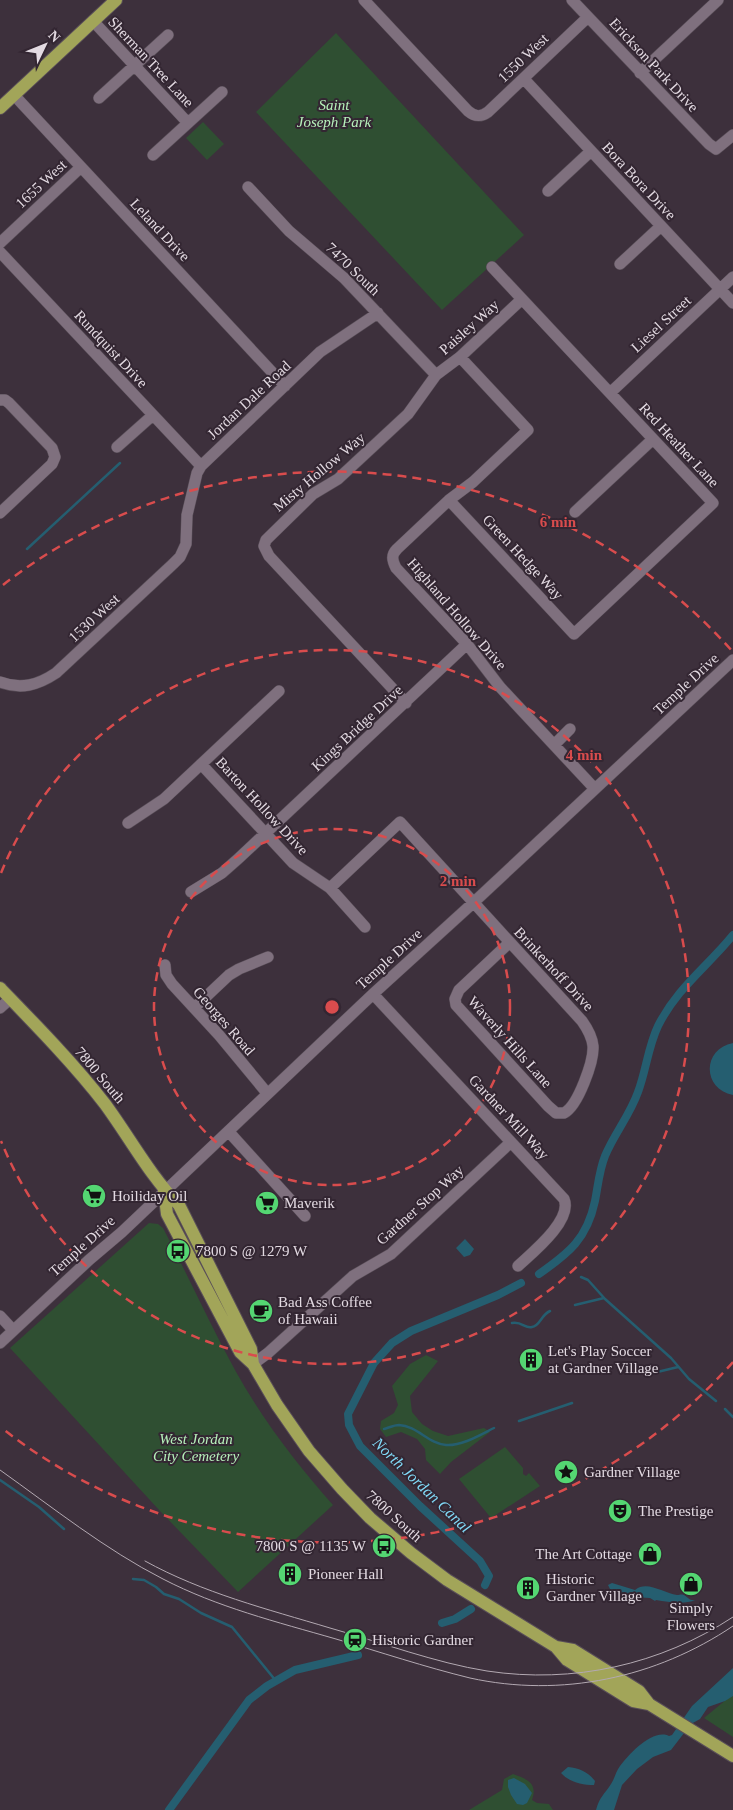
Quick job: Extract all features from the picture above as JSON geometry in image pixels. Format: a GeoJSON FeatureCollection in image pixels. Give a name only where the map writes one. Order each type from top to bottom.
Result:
{"type":"FeatureCollection","features":[{"type":"Feature","properties":{"kind":"main road"},"geometry":{"type":"LineString","coordinates":[[0,108],[116,0]]}},
{"type":"Feature","properties":{"kind":"main road","name":"7800 South"},"geometry":{"type":"LineString","coordinates":[[0,988],[104,1104],[164,1191],[167,1214],[240,1352],[253,1364],[277,1405],[309,1451],[342,1489],[370,1518],[411,1553],[447,1580],[556,1647],[567,1660],[633,1701],[649,1704],[733,1756]]}},
{"type":"Feature","properties":{"kind":"street","name":"1550 West"},"geometry":{"type":"LineString","coordinates":[[364,0],[468,111],[476,116],[482,116],[488,112],[588,17]]}},
{"type":"Feature","properties":{"kind":"street","name":"Erickson Park Drive"},"geometry":{"type":"LineString","coordinates":[[572,0],[698,134],[716,148],[733,135]]}},
{"type":"Feature","properties":{"kind":"street"},"geometry":{"type":"LineString","coordinates":[[640,73],[711,2]]}},
{"type":"Feature","properties":{"kind":"street","name":"Sherman Tree Lane"},"geometry":{"type":"LineString","coordinates":[[93,21],[188,123]]}},
{"type":"Feature","properties":{"kind":"street"},"geometry":{"type":"LineString","coordinates":[[100,98],[168,35]]}},
{"type":"Feature","properties":{"kind":"street","name":"Bora Bora Drive"},"geometry":{"type":"LineString","coordinates":[[524,79],[733,303]]}},
{"type":"Feature","properties":{"kind":"street"},"geometry":{"type":"LineString","coordinates":[[154,155],[222,92]]}},
{"type":"Feature","properties":{"kind":"street","name":"Leland Drive"},"geometry":{"type":"LineString","coordinates":[[14,95],[285,386]]}},
{"type":"Feature","properties":{"kind":"street"},"geometry":{"type":"LineString","coordinates":[[548,191],[591,151]]}},
{"type":"Feature","properties":{"kind":"street","name":"1655 West"},"geometry":{"type":"LineString","coordinates":[[0,244],[81,167]]}},
{"type":"Feature","properties":{"kind":"street","name":"7470 South"},"geometry":{"type":"LineString","coordinates":[[248,187],[289,231],[334,268],[436,375]]}},
{"type":"Feature","properties":{"kind":"street"},"geometry":{"type":"LineString","coordinates":[[620,264],[661,226]]}},
{"type":"Feature","properties":{"kind":"street","name":"Rundquist Drive"},"geometry":{"type":"LineString","coordinates":[[0,252],[201,466]]}},
{"type":"Feature","properties":{"kind":"street","name":"Red Heather Lane"},"geometry":{"type":"LineString","coordinates":[[492,267],[713,503],[574,634]]}},
{"type":"Feature","properties":{"kind":"street","name":"Liesel Street"},"geometry":{"type":"LineString","coordinates":[[610,393],[733,277]]}},
{"type":"Feature","properties":{"kind":"street","name":"Paisley Way"},"geometry":{"type":"LineString","coordinates":[[436,375],[460,357],[522,299]]}},
{"type":"Feature","properties":{"kind":"street","name":"Jordan Dale Road"},"geometry":{"type":"LineString","coordinates":[[188,538],[187,515],[197,474],[201,466],[332,343],[378,313]]}},
{"type":"Feature","properties":{"kind":"street","name":"Highland Hollow Drive"},"geometry":{"type":"LineString","coordinates":[[460,357],[528,430],[474,482],[449,500],[397,548],[392,557],[396,568],[467,644],[500,687],[595,789]]}},
{"type":"Feature","properties":{"kind":"street","name":"Misty Hollow Way"},"geometry":{"type":"LineString","coordinates":[[406,703],[269,556],[264,546],[270,534],[313,494],[338,479],[408,414],[436,375]]}},
{"type":"Feature","properties":{"kind":"street"},"geometry":{"type":"LineString","coordinates":[[0,513],[52,464],[55,457],[52,448],[9,403],[1,400]]}},
{"type":"Feature","properties":{"kind":"street"},"geometry":{"type":"LineString","coordinates":[[118,447],[152,415]]}},
{"type":"Feature","properties":{"kind":"street"},"geometry":{"type":"LineString","coordinates":[[576,512],[653,439]]}},
{"type":"Feature","properties":{"kind":"street","name":"Green Hedge Way"},"geometry":{"type":"LineString","coordinates":[[449,500],[574,634]]}},
{"type":"Feature","properties":{"kind":"street","name":"1530 West"},"geometry":{"type":"LineString","coordinates":[[0,682],[14,687],[28,687],[44,681],[56,673],[173,564],[184,550],[188,538]]}},
{"type":"Feature","properties":{"kind":"street","name":"Kings Bridge Drive"},"geometry":{"type":"LineString","coordinates":[[191,892],[222,872],[266,833],[467,644]]}},
{"type":"Feature","properties":{"kind":"street","name":"Temple Drive"},"geometry":{"type":"LineString","coordinates":[[0,1343],[229,1132],[267,1093],[733,660]]}},
{"type":"Feature","properties":{"kind":"street"},"geometry":{"type":"LineString","coordinates":[[128,823],[164,799],[279,692]]}},
{"type":"Feature","properties":{"kind":"street"},"geometry":{"type":"LineString","coordinates":[[554,745],[570,729]]}},
{"type":"Feature","properties":{"kind":"street","name":"Barton Hollow Drive"},"geometry":{"type":"LineString","coordinates":[[201,764],[293,863],[330,888],[365,927]]}},
{"type":"Feature","properties":{"kind":"street"},"geometry":{"type":"LineString","coordinates":[[330,888],[400,822],[473,902]]}},
{"type":"Feature","properties":{"kind":"street","name":"Brinkerhoff Drive"},"geometry":{"type":"LineString","coordinates":[[473,902],[582,1021],[588,1030],[592,1040],[593,1053],[590,1064],[574,1104],[569,1111],[561,1114]]}},
{"type":"Feature","properties":{"kind":"street","name":"Waverly Hills Lane"},"geometry":{"type":"LineString","coordinates":[[510,943],[459,990],[455,999],[456,1005],[548,1106],[556,1113],[561,1114]]}},
{"type":"Feature","properties":{"kind":"street"},"geometry":{"type":"LineString","coordinates":[[194,1008],[229,975],[268,957]]}},
{"type":"Feature","properties":{"kind":"street","name":"Georges Road"},"geometry":{"type":"LineString","coordinates":[[165,965],[166,975],[172,984],[219,1035],[267,1093]]}},
{"type":"Feature","properties":{"kind":"street","name":"Gardner Mill Way"},"geometry":{"type":"LineString","coordinates":[[373,994],[562,1195],[566,1207],[565,1214],[548,1239],[518,1266]]}},
{"type":"Feature","properties":{"kind":"street"},"geometry":{"type":"LineString","coordinates":[[0,1008],[10,999]]}},
{"type":"Feature","properties":{"kind":"street"},"geometry":{"type":"LineString","coordinates":[[229,1132],[305,1216]]}},
{"type":"Feature","properties":{"kind":"street","name":"Gardner Stop Way"},"geometry":{"type":"LineString","coordinates":[[253,1364],[353,1276],[391,1254],[511,1142]]}},
{"type":"Feature","properties":{"kind":"street"},"geometry":{"type":"LineString","coordinates":[[0,1316],[13,1330]]}},
{"type":"Feature","properties":{"kind":"green space","name":"Saint Joseph Park"},"geometry":{"type":"Polygon","coordinates":[[[336,33],[524,235],[442,310],[256,112],[336,33]]]}},
{"type":"Feature","properties":{"kind":"green space"},"geometry":{"type":"Polygon","coordinates":[[[203,122],[224,144],[207,160],[186,138],[203,122]]]}},
{"type":"Feature","properties":{"kind":"green space","name":"West Jordan City Cemetery"},"geometry":{"type":"Polygon","coordinates":[[[149,1223],[158,1224],[163,1228],[225,1352],[256,1406],[293,1457],[333,1505],[238,1592],[160,1511],[10,1348],[149,1223]]]}},
{"type":"Feature","properties":{"kind":"green space"},"geometry":{"type":"Polygon","coordinates":[[[426,1355],[438,1361],[410,1396],[412,1412],[422,1424],[433,1431],[448,1436],[484,1428],[490,1432],[451,1462],[440,1474],[426,1460],[425,1449],[417,1439],[401,1432],[386,1437],[380,1429],[381,1421],[394,1413],[398,1405],[392,1386],[410,1364],[426,1355]]]}},
{"type":"Feature","properties":{"kind":"green space"},"geometry":{"type":"Polygon","coordinates":[[[505,1447],[523,1468],[523,1474],[526,1476],[529,1473],[540,1486],[491,1518],[459,1479],[505,1447]]]}},
{"type":"Feature","properties":{"kind":"green space"},"geometry":{"type":"Polygon","coordinates":[[[733,1694],[733,1737],[704,1718],[733,1694]]]}},
{"type":"Feature","properties":{"kind":"green space"},"geometry":{"type":"Polygon","coordinates":[[[513,1774],[530,1782],[534,1789],[532,1800],[537,1803],[549,1804],[553,1810],[469,1810],[502,1790],[504,1779],[513,1774]]]}},
{"type":"Feature","properties":{"kind":"water"},"geometry":{"type":"Polygon","coordinates":[[[733,1043],[733,1095],[723,1091],[716,1085],[711,1077],[710,1069],[711,1061],[716,1053],[723,1047],[733,1043]]]}},
{"type":"Feature","properties":{"kind":"water"},"geometry":{"type":"Polygon","coordinates":[[[465,1239],[474,1249],[470,1255],[464,1257],[456,1248],[465,1239]]]}},
{"type":"Feature","properties":{"kind":"water"},"geometry":{"type":"Polygon","coordinates":[[[612,1583],[635,1590],[645,1586],[655,1588],[672,1594],[684,1595],[690,1600],[696,1600],[676,1603],[633,1597],[611,1591],[608,1585],[612,1583]]]}},
{"type":"Feature","properties":{"kind":"water"},"geometry":{"type":"Polygon","coordinates":[[[733,1668],[733,1696],[708,1707],[700,1719],[691,1724],[671,1750],[653,1757],[637,1769],[622,1785],[614,1810],[596,1810],[619,1768],[629,1755],[649,1739],[663,1734],[672,1735],[692,1706],[733,1668]]]}},
{"type":"Feature","properties":{"kind":"water"},"geometry":{"type":"Polygon","coordinates":[[[568,1767],[580,1769],[586,1773],[595,1781],[594,1785],[580,1784],[568,1779],[561,1773],[568,1767]]]}},
{"type":"Feature","properties":{"kind":"water"},"geometry":{"type":"Polygon","coordinates":[[[514,1778],[525,1784],[532,1793],[527,1803],[523,1805],[517,1804],[508,1787],[508,1780],[514,1778]]]}},
{"type":"Feature","properties":{"kind":"waterway"},"geometry":{"type":"LineString","coordinates":[[27,549],[120,463]]}},
{"type":"Feature","properties":{"kind":"waterway","name":"North Jordan Canal"},"geometry":{"type":"LineString","coordinates":[[539,1274],[568,1252],[582,1235],[587,1225],[592,1214],[605,1156],[635,1100],[649,1051],[658,1026],[666,1012],[683,989],[733,935]]}},
{"type":"Feature","properties":{"kind":"waterway"},"geometry":{"type":"LineString","coordinates":[[581,1277],[588,1280],[605,1299],[671,1358],[689,1379],[716,1401]]}},
{"type":"Feature","properties":{"kind":"waterway","name":"North Jordan Canal"},"geometry":{"type":"LineString","coordinates":[[485,1585],[489,1576],[480,1561],[420,1506],[360,1446],[349,1425],[348,1414],[374,1363],[392,1343],[411,1331],[498,1295],[521,1283]]}},
{"type":"Feature","properties":{"kind":"waterway"},"geometry":{"type":"LineString","coordinates":[[575,1305],[604,1298]]}},
{"type":"Feature","properties":{"kind":"waterway"},"geometry":{"type":"LineString","coordinates":[[512,1323],[518,1323],[527,1327],[535,1326],[550,1311]]}},
{"type":"Feature","properties":{"kind":"waterway"},"geometry":{"type":"LineString","coordinates":[[649,1374],[678,1367]]}},
{"type":"Feature","properties":{"kind":"waterway"},"geometry":{"type":"LineString","coordinates":[[519,1421],[572,1403]]}},
{"type":"Feature","properties":{"kind":"waterway"},"geometry":{"type":"LineString","coordinates":[[725,1409],[733,1417]]}},
{"type":"Feature","properties":{"kind":"waterway"},"geometry":{"type":"LineString","coordinates":[[384,1429],[397,1425],[405,1426],[412,1428],[434,1442],[452,1445],[465,1442],[494,1428]]}},
{"type":"Feature","properties":{"kind":"waterway"},"geometry":{"type":"LineString","coordinates":[[0,1480],[39,1507],[64,1529]]}},
{"type":"Feature","properties":{"kind":"waterway"},"geometry":{"type":"LineString","coordinates":[[133,1579],[144,1580],[164,1594],[179,1599],[201,1613],[232,1627],[276,1681]]}},
{"type":"Feature","properties":{"kind":"waterway","name":"North Jordan Canal"},"geometry":{"type":"LineString","coordinates":[[442,1623],[455,1619],[471,1609]]}},
{"type":"Feature","properties":{"kind":"waterway","name":"North Jordan Canal"},"geometry":{"type":"LineString","coordinates":[[169,1810],[249,1700],[267,1686],[295,1670],[358,1655]]}},
{"type":"Feature","properties":{"kind":"tram line"},"geometry":{"type":"LineString","coordinates":[[0,1470],[100,1542],[142,1568],[184,1589],[248,1613],[470,1678],[504,1684],[539,1686],[607,1679],[640,1671],[672,1659],[703,1644],[733,1626]]}},
{"type":"Feature","properties":{"kind":"tram line"},"geometry":{"type":"LineString","coordinates":[[145,1561],[212,1591],[259,1607],[408,1652],[487,1671],[551,1675],[615,1667],[646,1659],[676,1648],[705,1634],[733,1617]]}},
{"type":"Feature","properties":{"kind":"place","name":"Hoiliday Oil"},"geometry":{"type":"Point","coordinates":[94,1196]}},
{"type":"Feature","properties":{"kind":"place","name":"Maverik"},"geometry":{"type":"Point","coordinates":[267,1203]}},
{"type":"Feature","properties":{"kind":"place","name":"7800 S @ 1279 W"},"geometry":{"type":"Point","coordinates":[178,1251]}},
{"type":"Feature","properties":{"kind":"place","name":"Bad Ass Coffee of Hawaii"},"geometry":{"type":"Point","coordinates":[261,1311]}},
{"type":"Feature","properties":{"kind":"place","name":"Let's Play Soccer at Gardner Village"},"geometry":{"type":"Point","coordinates":[531,1360]}},
{"type":"Feature","properties":{"kind":"place","name":"Gardner Village"},"geometry":{"type":"Point","coordinates":[566,1472]}},
{"type":"Feature","properties":{"kind":"place","name":"The Prestige"},"geometry":{"type":"Point","coordinates":[620,1511]}},
{"type":"Feature","properties":{"kind":"place","name":"7800 S @ 1135 W"},"geometry":{"type":"Point","coordinates":[384,1546]}},
{"type":"Feature","properties":{"kind":"place","name":"The Art Cottage"},"geometry":{"type":"Point","coordinates":[650,1554]}},
{"type":"Feature","properties":{"kind":"place","name":"Pioneer Hall"},"geometry":{"type":"Point","coordinates":[290,1574]}},
{"type":"Feature","properties":{"kind":"place","name":"Simply Flowers"},"geometry":{"type":"Point","coordinates":[691,1584]}},
{"type":"Feature","properties":{"kind":"place","name":"Historic Gardner Village"},"geometry":{"type":"Point","coordinates":[528,1588]}},
{"type":"Feature","properties":{"kind":"place","name":"Historic Gardner"},"geometry":{"type":"Point","coordinates":[355,1640]}}]}
